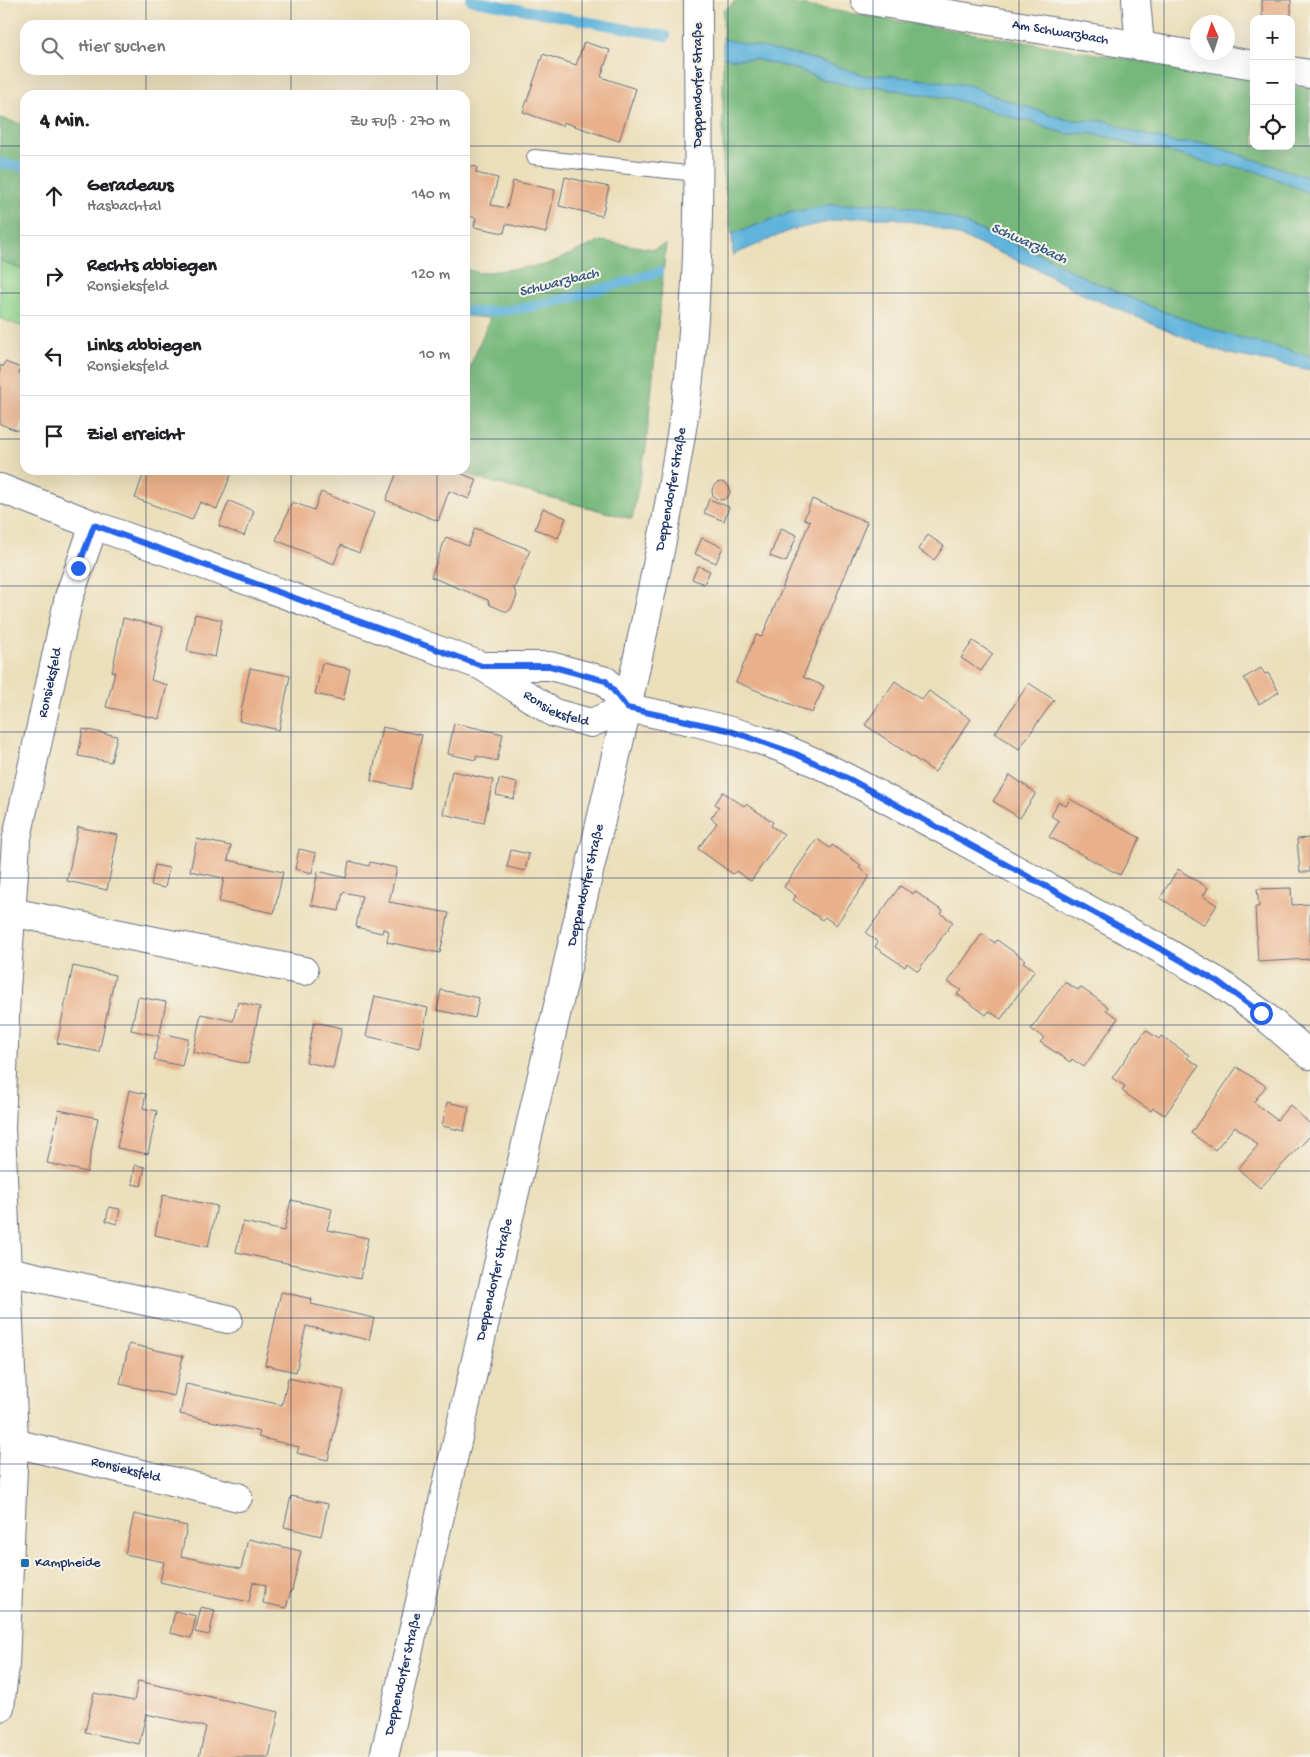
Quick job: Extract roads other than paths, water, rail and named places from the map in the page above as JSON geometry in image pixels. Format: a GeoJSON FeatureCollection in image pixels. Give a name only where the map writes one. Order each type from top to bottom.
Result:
{"type":"FeatureCollection","features":[{"type":"Feature","properties":{"kind":"street","name":"Deppendorfer Straße"},"geometry":{"type":"LineString","coordinates":[[384,1757],[627,708],[682,435],[695,298],[698,0]]}},
{"type":"Feature","properties":{"kind":"street","name":"Am Schwarzbach"},"geometry":{"type":"LineString","coordinates":[[865,0],[1250,64]]}},
{"type":"Feature","properties":{"kind":"street"},"geometry":{"type":"LineString","coordinates":[[1136,0],[1140,46]]}},
{"type":"Feature","properties":{"kind":"street"},"geometry":{"type":"LineString","coordinates":[[1295,72],[1310,74]]}},
{"type":"Feature","properties":{"kind":"street","name":"Ronsieksfeld"},"geometry":{"type":"LineString","coordinates":[[0,488],[94,525],[482,666],[554,713],[591,722],[627,708],[606,681],[550,666],[482,666]]}},
{"type":"Feature","properties":{"kind":"street","name":"Ronsieksfeld"},"geometry":{"type":"LineString","coordinates":[[0,1707],[5,1665],[6,1490],[14,1443],[1,1128],[11,912],[8,840],[69,597],[94,525]]}},
{"type":"Feature","properties":{"kind":"street"},"geometry":{"type":"LineString","coordinates":[[627,708],[728,730],[764,741],[851,780],[1218,982],[1261,1013],[1310,1055]]}},
{"type":"Feature","properties":{"kind":"street"},"geometry":{"type":"LineString","coordinates":[[11,912],[304,971]]}},
{"type":"Feature","properties":{"kind":"street"},"geometry":{"type":"LineString","coordinates":[[7,1270],[228,1318]]}},
{"type":"Feature","properties":{"kind":"street","name":"Ronsieksfeld"},"geometry":{"type":"LineString","coordinates":[[14,1443],[238,1497]]}},
{"type":"Feature","properties":{"kind":"lane"},"geometry":{"type":"LineString","coordinates":[[534,157],[697,174]]}},
{"type":"Feature","properties":{"kind":"water"},"geometry":{"type":"Polygon","coordinates":[[[723,39],[810,58],[867,76],[883,75],[969,85],[1002,99],[1068,120],[1107,121],[1131,131],[1176,143],[1204,143],[1310,178],[1310,193],[1256,171],[1227,165],[1223,167],[1151,147],[1138,147],[1113,138],[1088,133],[1068,134],[1046,128],[1030,120],[1020,120],[949,98],[877,86],[862,88],[824,80],[796,69],[755,59],[723,57],[723,39]]]}},
{"type":"Feature","properties":{"kind":"water"},"geometry":{"type":"Polygon","coordinates":[[[881,203],[913,207],[951,218],[1044,256],[1087,279],[1161,311],[1223,333],[1310,356],[1310,370],[1220,352],[1080,293],[1035,268],[967,239],[932,226],[895,218],[847,218],[791,230],[733,255],[732,234],[792,212],[830,205],[881,203]]]}},
{"type":"Feature","properties":{"kind":"waterway"},"geometry":{"type":"LineString","coordinates":[[471,0],[666,36]]}},
{"type":"Feature","properties":{"kind":"waterway","name":"Schwarzbach"},"geometry":{"type":"LineString","coordinates":[[0,163],[20,166]]}},
{"type":"Feature","properties":{"kind":"waterway","name":"Schwarzbach"},"geometry":{"type":"LineString","coordinates":[[470,311],[488,312],[537,306],[659,272]]}},
{"type":"Feature","properties":{"kind":"place","name":"Kampheide"},"geometry":{"type":"Point","coordinates":[25,1563]}}]}
